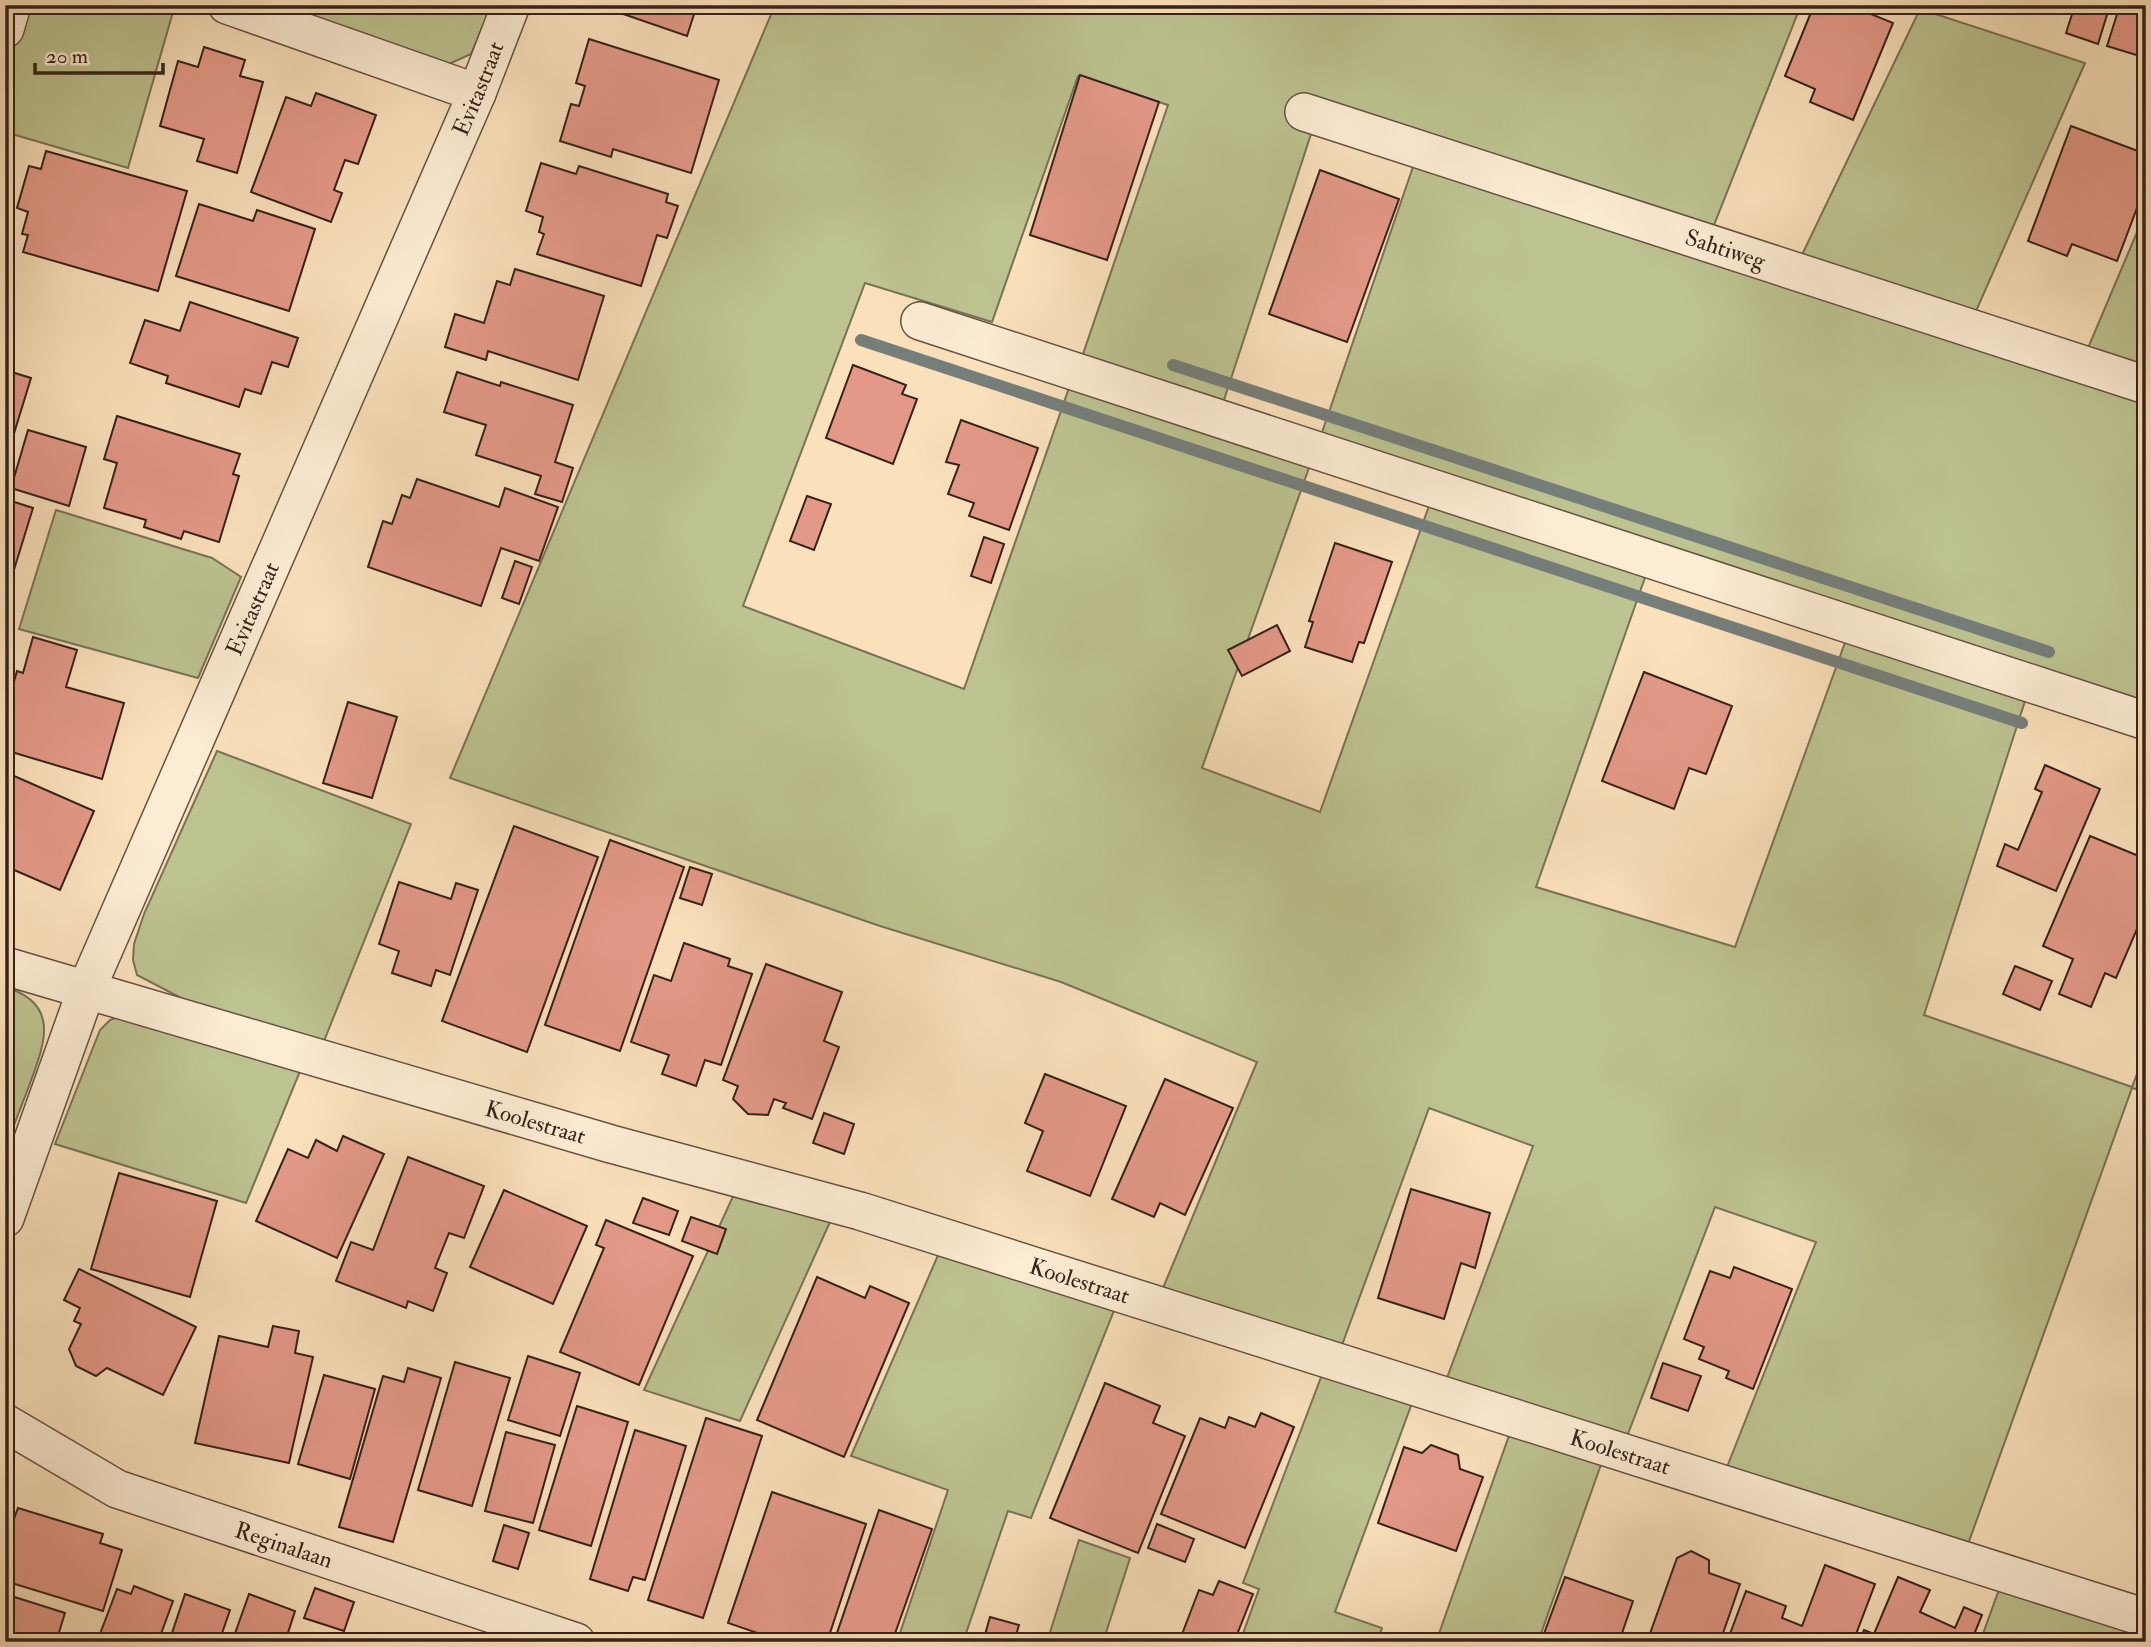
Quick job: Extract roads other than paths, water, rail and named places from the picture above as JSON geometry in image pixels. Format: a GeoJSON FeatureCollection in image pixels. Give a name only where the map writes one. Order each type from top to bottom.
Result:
{"type":"FeatureCollection","features":[{"type":"Feature","properties":{"kind":"street"},"geometry":{"type":"LineString","coordinates":[[5,29],[12,5]]}},
{"type":"Feature","properties":{"kind":"street"},"geometry":{"type":"LineString","coordinates":[[227,5],[477,93]]}},
{"type":"Feature","properties":{"kind":"street","name":"Evitastraat"},"geometry":{"type":"LineString","coordinates":[[5,1218],[87,988],[477,93],[511,5]]}},
{"type":"Feature","properties":{"kind":"street","name":"Sahtiweg"},"geometry":{"type":"LineString","coordinates":[[1304,112],[2146,385]]}},
{"type":"Feature","properties":{"kind":"street"},"geometry":{"type":"LineString","coordinates":[[920,321],[2146,721]]}},
{"type":"Feature","properties":{"kind":"street","name":"Koolestraat"},"geometry":{"type":"LineString","coordinates":[[5,966],[611,1144],[860,1211],[2146,1618]]}},
{"type":"Feature","properties":{"kind":"street","name":"Reginalaan"},"geometry":{"type":"LineString","coordinates":[[5,1423],[117,1489],[576,1642]]}},
{"type":"Feature","properties":{"kind":"waterway"},"geometry":{"type":"LineString","coordinates":[[861,340],[2022,723]]}},
{"type":"Feature","properties":{"kind":"waterway"},"geometry":{"type":"LineString","coordinates":[[1173,365],[2049,652]]}}]}
